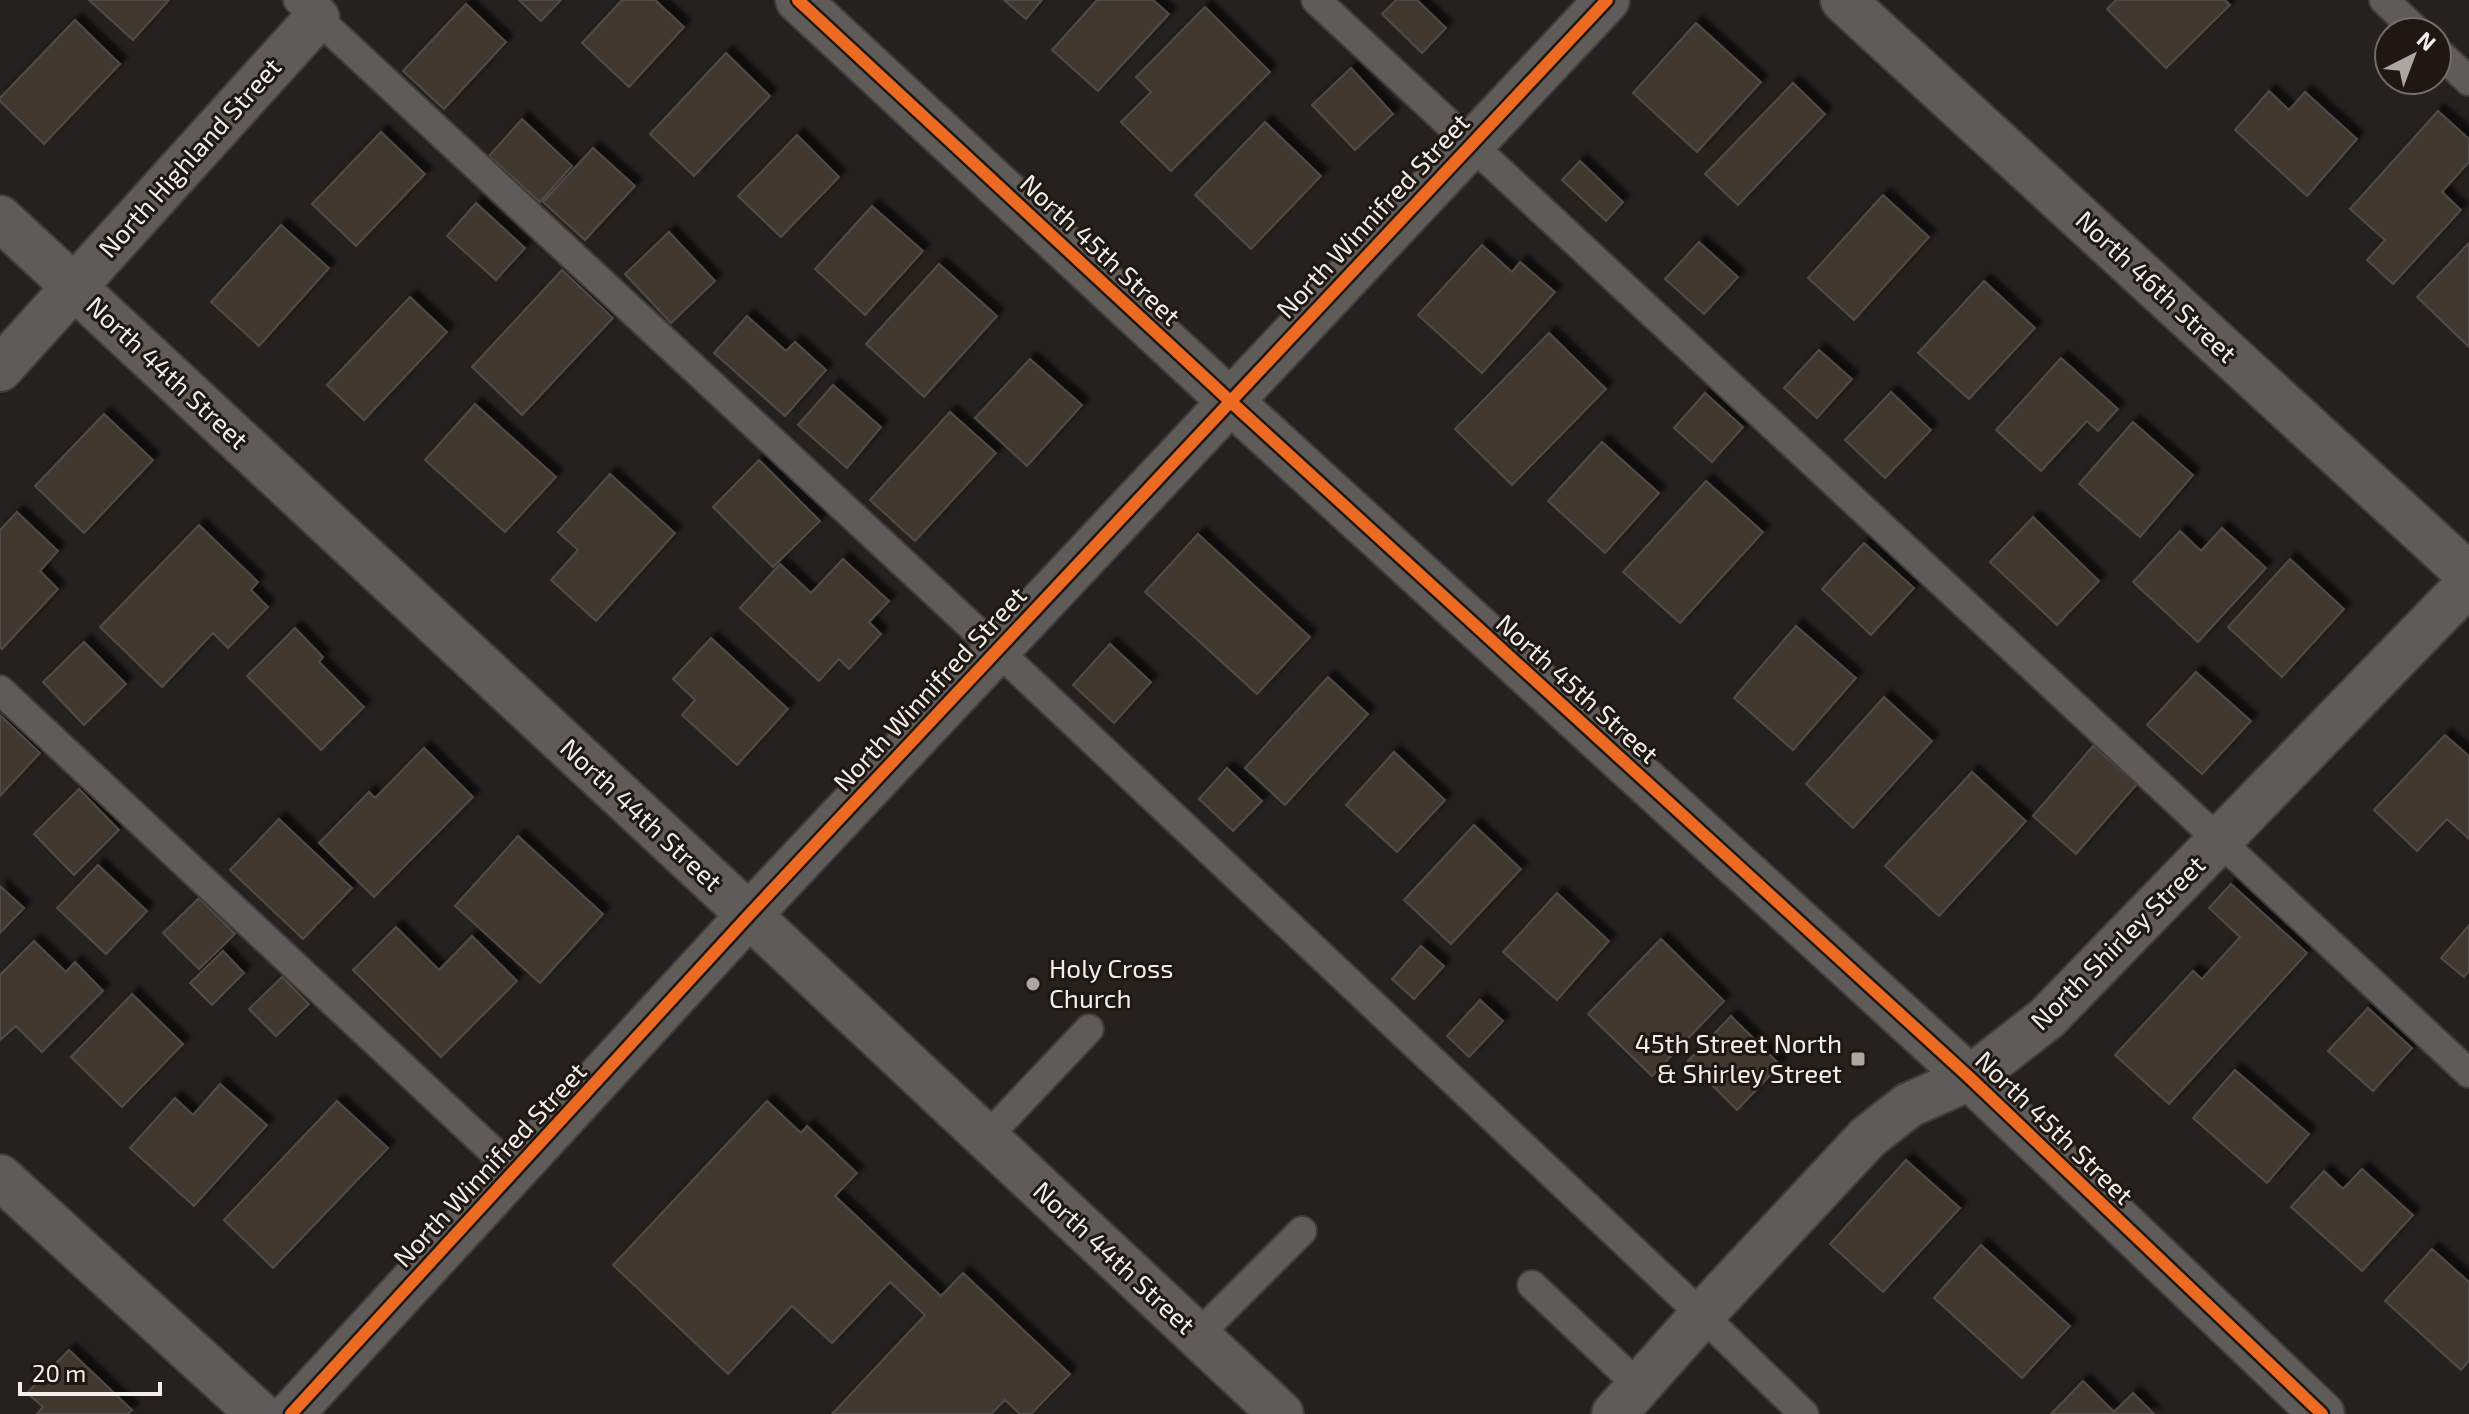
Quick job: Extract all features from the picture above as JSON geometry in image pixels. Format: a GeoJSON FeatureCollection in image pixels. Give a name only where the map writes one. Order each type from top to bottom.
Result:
{"type":"FeatureCollection","features":[{"type":"Feature","properties":{"kind":"street","name":"North 45th Street"},"geometry":{"type":"LineString","coordinates":[[798,0],[1230,401],[1970,1078],[2322,1414]]}},
{"type":"Feature","properties":{"kind":"street","name":"North Winnifred Street"},"geometry":{"type":"LineString","coordinates":[[291,1414],[749,915],[1607,0]]}},
{"type":"Feature","properties":{"kind":"street","name":"North 46th Street"},"geometry":{"type":"LineString","coordinates":[[1843,0],[2469,575]]}},
{"type":"Feature","properties":{"kind":"street","name":"North Highland Street"},"geometry":{"type":"LineString","coordinates":[[0,369],[308,9]]}},
{"type":"Feature","properties":{"kind":"street","name":"North 44th Street"},"geometry":{"type":"LineString","coordinates":[[0,218],[1281,1414]]}},
{"type":"Feature","properties":{"kind":"street","name":"North Shirley Street"},"geometry":{"type":"LineString","coordinates":[[1626,1400],[1868,1137],[1909,1105],[1970,1078],[2047,1018],[2469,583]]}},
{"type":"Feature","properties":{"kind":"street"},"geometry":{"type":"LineString","coordinates":[[0,1177],[259,1414]]}},
{"type":"Feature","properties":{"kind":"lane"},"geometry":{"type":"LineString","coordinates":[[1316,0],[2469,1073]]}},
{"type":"Feature","properties":{"kind":"lane"},"geometry":{"type":"LineString","coordinates":[[2384,0],[2401,16]]}},
{"type":"Feature","properties":{"kind":"lane"},"geometry":{"type":"LineString","coordinates":[[308,9],[997,650],[1804,1414]]}},
{"type":"Feature","properties":{"kind":"lane"},"geometry":{"type":"LineString","coordinates":[[2453,66],[2469,81]]}},
{"type":"Feature","properties":{"kind":"lane"},"geometry":{"type":"LineString","coordinates":[[0,690],[514,1171]]}},
{"type":"Feature","properties":{"kind":"lane"},"geometry":{"type":"LineString","coordinates":[[986,1138],[1089,1029]]}},
{"type":"Feature","properties":{"kind":"lane"},"geometry":{"type":"LineString","coordinates":[[1197,1336],[1302,1231]]}},
{"type":"Feature","properties":{"kind":"lane"},"geometry":{"type":"LineString","coordinates":[[1532,1285],[1626,1400]]}},
{"type":"Feature","properties":{"kind":"building"},"geometry":{"type":"Polygon","coordinates":[[[89,0],[169,0],[133,40],[89,0]]]}},
{"type":"Feature","properties":{"kind":"building"},"geometry":{"type":"Polygon","coordinates":[[[519,0],[561,0],[541,21],[519,0]]]}},
{"type":"Feature","properties":{"kind":"building"},"geometry":{"type":"Polygon","coordinates":[[[622,0],[655,0],[684,27],[629,87],[582,43],[622,0]]]}},
{"type":"Feature","properties":{"kind":"building"},"geometry":{"type":"Polygon","coordinates":[[[1004,0],[1042,0],[1026,19],[1004,0]]]}},
{"type":"Feature","properties":{"kind":"building"},"geometry":{"type":"Polygon","coordinates":[[[1097,0],[1153,0],[1169,14],[1098,91],[1052,50],[1097,0]]]}},
{"type":"Feature","properties":{"kind":"building"},"geometry":{"type":"Polygon","coordinates":[[[1396,0],[1417,0],[1446,28],[1422,53],[1382,14],[1396,0]]]}},
{"type":"Feature","properties":{"kind":"building"},"geometry":{"type":"Polygon","coordinates":[[[2116,0],[2225,0],[2230,5],[2166,68],[2107,9],[2116,0]]]}},
{"type":"Feature","properties":{"kind":"building"},"geometry":{"type":"Polygon","coordinates":[[[466,4],[506,42],[444,109],[403,71],[466,4]]]}},
{"type":"Feature","properties":{"kind":"building"},"geometry":{"type":"Polygon","coordinates":[[[1205,7],[1270,72],[1171,171],[1121,122],[1151,92],[1136,77],[1205,7]]]}},
{"type":"Feature","properties":{"kind":"building"},"geometry":{"type":"Polygon","coordinates":[[[75,20],[120,64],[44,144],[0,98],[75,20]]]}},
{"type":"Feature","properties":{"kind":"building"},"geometry":{"type":"Polygon","coordinates":[[[1696,23],[1761,82],[1697,152],[1633,93],[1696,23]]]}},
{"type":"Feature","properties":{"kind":"building"},"geometry":{"type":"Polygon","coordinates":[[[726,53],[770,96],[694,176],[650,134],[726,53]]]}},
{"type":"Feature","properties":{"kind":"building"},"geometry":{"type":"Polygon","coordinates":[[[1351,68],[1393,114],[1355,150],[1312,105],[1351,68]]]}},
{"type":"Feature","properties":{"kind":"building"},"geometry":{"type":"Polygon","coordinates":[[[1793,83],[1825,114],[1738,205],[1705,174],[1793,83]]]}},
{"type":"Feature","properties":{"kind":"building"},"geometry":{"type":"Polygon","coordinates":[[[2269,91],[2289,110],[2305,92],[2357,139],[2307,196],[2235,130],[2269,91]]]}},
{"type":"Feature","properties":{"kind":"building"},"geometry":{"type":"Polygon","coordinates":[[[2438,111],[2469,139],[2469,162],[2442,192],[2461,210],[2393,284],[2367,260],[2385,240],[2350,209],[2438,111]]]}},
{"type":"Feature","properties":{"kind":"building"},"geometry":{"type":"Polygon","coordinates":[[[522,119],[572,166],[540,202],[489,156],[522,119]]]}},
{"type":"Feature","properties":{"kind":"building"},"geometry":{"type":"Polygon","coordinates":[[[1265,122],[1321,176],[1251,249],[1195,195],[1265,122]]]}},
{"type":"Feature","properties":{"kind":"building"},"geometry":{"type":"Polygon","coordinates":[[[381,132],[425,174],[356,246],[312,204],[381,132]]]}},
{"type":"Feature","properties":{"kind":"building"},"geometry":{"type":"Polygon","coordinates":[[[797,135],[839,177],[781,237],[738,196],[797,135]]]}},
{"type":"Feature","properties":{"kind":"building"},"geometry":{"type":"Polygon","coordinates":[[[593,148],[635,186],[585,240],[543,202],[593,148]]]}},
{"type":"Feature","properties":{"kind":"building"},"geometry":{"type":"Polygon","coordinates":[[[1580,161],[1623,202],[1606,221],[1562,180],[1580,161]]]}},
{"type":"Feature","properties":{"kind":"building"},"geometry":{"type":"Polygon","coordinates":[[[1883,195],[1929,237],[1854,320],[1808,278],[1883,195]]]}},
{"type":"Feature","properties":{"kind":"building"},"geometry":{"type":"Polygon","coordinates":[[[476,203],[525,248],[496,280],[447,236],[476,203]]]}},
{"type":"Feature","properties":{"kind":"building"},"geometry":{"type":"Polygon","coordinates":[[[872,206],[923,251],[865,315],[815,269],[872,206]]]}},
{"type":"Feature","properties":{"kind":"building"},"geometry":{"type":"Polygon","coordinates":[[[281,225],[329,268],[259,346],[211,302],[281,225]]]}},
{"type":"Feature","properties":{"kind":"building"},"geometry":{"type":"Polygon","coordinates":[[[669,232],[715,281],[671,323],[625,274],[669,232]]]}},
{"type":"Feature","properties":{"kind":"building"},"geometry":{"type":"Polygon","coordinates":[[[1699,242],[1738,277],[1704,314],[1665,279],[1699,242]]]}},
{"type":"Feature","properties":{"kind":"building"},"geometry":{"type":"Polygon","coordinates":[[[2469,243],[2469,347],[2417,297],[2469,243]]]}},
{"type":"Feature","properties":{"kind":"building"},"geometry":{"type":"Polygon","coordinates":[[[1482,245],[1512,272],[1520,262],[1555,292],[1482,373],[1418,315],[1482,245]]]}},
{"type":"Feature","properties":{"kind":"building"},"geometry":{"type":"Polygon","coordinates":[[[939,264],[997,316],[924,397],[866,344],[939,264]]]}},
{"type":"Feature","properties":{"kind":"building"},"geometry":{"type":"Polygon","coordinates":[[[562,270],[613,318],[522,415],[472,367],[562,270]]]}},
{"type":"Feature","properties":{"kind":"building"},"geometry":{"type":"Polygon","coordinates":[[[1984,281],[2035,328],[1969,399],[1918,353],[1984,281]]]}},
{"type":"Feature","properties":{"kind":"building"},"geometry":{"type":"Polygon","coordinates":[[[410,297],[447,332],[364,420],[327,385],[410,297]]]}},
{"type":"Feature","properties":{"kind":"building"},"geometry":{"type":"Polygon","coordinates":[[[747,316],[786,351],[795,342],[826,370],[785,416],[714,353],[747,316]]]}},
{"type":"Feature","properties":{"kind":"building"},"geometry":{"type":"Polygon","coordinates":[[[1549,333],[1606,389],[1512,485],[1455,429],[1549,333]]]}},
{"type":"Feature","properties":{"kind":"building"},"geometry":{"type":"Polygon","coordinates":[[[1819,350],[1852,379],[1817,418],[1784,388],[1819,350]]]}},
{"type":"Feature","properties":{"kind":"building"},"geometry":{"type":"Polygon","coordinates":[[[2061,358],[2118,409],[2098,431],[2087,421],[2041,471],[1996,430],[2061,358]]]}},
{"type":"Feature","properties":{"kind":"building"},"geometry":{"type":"Polygon","coordinates":[[[1030,359],[1082,405],[1027,466],[975,418],[1030,359]]]}},
{"type":"Feature","properties":{"kind":"building"},"geometry":{"type":"Polygon","coordinates":[[[833,385],[881,427],[847,468],[798,425],[833,385]]]}},
{"type":"Feature","properties":{"kind":"building"},"geometry":{"type":"Polygon","coordinates":[[[1891,392],[1931,430],[1885,478],[1845,440],[1891,392]]]}},
{"type":"Feature","properties":{"kind":"building"},"geometry":{"type":"Polygon","coordinates":[[[1705,393],[1743,427],[1712,462],[1674,428],[1705,393]]]}},
{"type":"Feature","properties":{"kind":"building"},"geometry":{"type":"Polygon","coordinates":[[[475,404],[556,477],[505,532],[425,460],[475,404]]]}},
{"type":"Feature","properties":{"kind":"building"},"geometry":{"type":"Polygon","coordinates":[[[950,412],[996,453],[915,541],[870,500],[950,412]]]}},
{"type":"Feature","properties":{"kind":"building"},"geometry":{"type":"Polygon","coordinates":[[[104,414],[153,460],[84,533],[35,486],[104,414]]]}},
{"type":"Feature","properties":{"kind":"building"},"geometry":{"type":"Polygon","coordinates":[[[2133,422],[2193,475],[2140,537],[2079,484],[2133,422]]]}},
{"type":"Feature","properties":{"kind":"building"},"geometry":{"type":"Polygon","coordinates":[[[1602,442],[1659,493],[1605,553],[1548,501],[1602,442]]]}},
{"type":"Feature","properties":{"kind":"building"},"geometry":{"type":"Polygon","coordinates":[[[759,460],[820,521],[773,567],[713,507],[759,460]]]}},
{"type":"Feature","properties":{"kind":"building"},"geometry":{"type":"Polygon","coordinates":[[[610,474],[675,533],[596,621],[551,580],[578,550],[558,532],[610,474]]]}},
{"type":"Feature","properties":{"kind":"building"},"geometry":{"type":"Polygon","coordinates":[[[1706,481],[1763,532],[1680,623],[1623,572],[1706,481]]]}},
{"type":"Feature","properties":{"kind":"building"},"geometry":{"type":"Polygon","coordinates":[[[17,512],[58,551],[40,571],[58,589],[2,649],[0,530],[17,512]]]}},
{"type":"Feature","properties":{"kind":"building"},"geometry":{"type":"Polygon","coordinates":[[[2033,517],[2099,581],[2057,625],[1990,562],[2033,517]]]}},
{"type":"Feature","properties":{"kind":"building"},"geometry":{"type":"Polygon","coordinates":[[[199,525],[258,582],[251,590],[268,607],[228,648],[213,633],[162,687],[100,627],[199,525]]]}},
{"type":"Feature","properties":{"kind":"building"},"geometry":{"type":"Polygon","coordinates":[[[2222,528],[2266,568],[2198,642],[2133,582],[2180,531],[2201,551],[2222,528]]]}},
{"type":"Feature","properties":{"kind":"building"},"geometry":{"type":"Polygon","coordinates":[[[1198,534],[1310,637],[1257,694],[1145,592],[1198,534]]]}},
{"type":"Feature","properties":{"kind":"building"},"geometry":{"type":"Polygon","coordinates":[[[1864,543],[1914,588],[1871,635],[1822,589],[1864,543]]]}},
{"type":"Feature","properties":{"kind":"building"},"geometry":{"type":"Polygon","coordinates":[[[843,559],[889,601],[869,622],[881,634],[849,669],[839,659],[819,681],[740,608],[780,564],[811,593],[843,559]]]}},
{"type":"Feature","properties":{"kind":"building"},"geometry":{"type":"Polygon","coordinates":[[[2290,559],[2344,609],[2282,677],[2228,627],[2290,559]]]}},
{"type":"Feature","properties":{"kind":"building"},"geometry":{"type":"Polygon","coordinates":[[[1796,626],[1856,678],[1793,750],[1734,698],[1796,626]]]}},
{"type":"Feature","properties":{"kind":"building"},"geometry":{"type":"Polygon","coordinates":[[[295,628],[323,657],[319,662],[364,707],[321,750],[247,676],[295,628]]]}},
{"type":"Feature","properties":{"kind":"building"},"geometry":{"type":"Polygon","coordinates":[[[711,638],[788,709],[737,765],[682,715],[695,700],[673,679],[711,638]]]}},
{"type":"Feature","properties":{"kind":"building"},"geometry":{"type":"Polygon","coordinates":[[[84,642],[126,684],[84,725],[43,682],[84,642]]]}},
{"type":"Feature","properties":{"kind":"building"},"geometry":{"type":"Polygon","coordinates":[[[1110,644],[1151,682],[1114,723],[1073,685],[1110,644]]]}},
{"type":"Feature","properties":{"kind":"building"},"geometry":{"type":"Polygon","coordinates":[[[2196,672],[2251,721],[2202,774],[2147,725],[2196,672]]]}},
{"type":"Feature","properties":{"kind":"building"},"geometry":{"type":"Polygon","coordinates":[[[1328,677],[1368,714],[1285,805],[1245,768],[1328,677]]]}},
{"type":"Feature","properties":{"kind":"building"},"geometry":{"type":"Polygon","coordinates":[[[1884,697],[1932,741],[1853,828],[1806,784],[1884,697]]]}},
{"type":"Feature","properties":{"kind":"building"},"geometry":{"type":"Polygon","coordinates":[[[0,715],[40,753],[0,796],[0,715]]]}},
{"type":"Feature","properties":{"kind":"building"},"geometry":{"type":"Polygon","coordinates":[[[2445,735],[2469,756],[2469,839],[2447,819],[2417,851],[2374,810],[2445,735]]]}},
{"type":"Feature","properties":{"kind":"building"},"geometry":{"type":"Polygon","coordinates":[[[2093,746],[2137,784],[2076,854],[2033,816],[2093,746]]]}},
{"type":"Feature","properties":{"kind":"building"},"geometry":{"type":"Polygon","coordinates":[[[424,748],[473,797],[374,897],[319,843],[369,792],[375,798],[424,748]]]}},
{"type":"Feature","properties":{"kind":"building"},"geometry":{"type":"Polygon","coordinates":[[[1394,752],[1445,800],[1397,852],[1346,805],[1394,752]]]}},
{"type":"Feature","properties":{"kind":"building"},"geometry":{"type":"Polygon","coordinates":[[[1227,768],[1262,801],[1233,831],[1199,799],[1227,768]]]}},
{"type":"Feature","properties":{"kind":"building"},"geometry":{"type":"Polygon","coordinates":[[[1972,772],[2026,821],[1939,916],[1885,866],[1972,772]]]}},
{"type":"Feature","properties":{"kind":"building"},"geometry":{"type":"Polygon","coordinates":[[[79,789],[119,830],[74,875],[34,834],[79,789]]]}},
{"type":"Feature","properties":{"kind":"building"},"geometry":{"type":"Polygon","coordinates":[[[279,819],[352,888],[303,939],[230,870],[279,819]]]}},
{"type":"Feature","properties":{"kind":"building"},"geometry":{"type":"Polygon","coordinates":[[[1474,825],[1521,869],[1451,944],[1404,900],[1474,825]]]}},
{"type":"Feature","properties":{"kind":"building"},"geometry":{"type":"Polygon","coordinates":[[[518,836],[603,914],[540,983],[455,906],[518,836]]]}},
{"type":"Feature","properties":{"kind":"building"},"geometry":{"type":"Polygon","coordinates":[[[98,865],[147,911],[106,954],[57,908],[98,865]]]}},
{"type":"Feature","properties":{"kind":"building"},"geometry":{"type":"Polygon","coordinates":[[[2231,884],[2307,953],[2169,1104],[2115,1055],[2193,971],[2202,979],[2240,937],[2209,908],[2231,884]]]}},
{"type":"Feature","properties":{"kind":"building"},"geometry":{"type":"Polygon","coordinates":[[[0,886],[24,908],[0,933],[0,886]]]}},
{"type":"Feature","properties":{"kind":"building"},"geometry":{"type":"Polygon","coordinates":[[[1557,893],[1609,941],[1557,1000],[1503,952],[1557,893]]]}},
{"type":"Feature","properties":{"kind":"building"},"geometry":{"type":"Polygon","coordinates":[[[199,898],[235,934],[199,969],[163,933],[199,898]]]}},
{"type":"Feature","properties":{"kind":"building"},"geometry":{"type":"Polygon","coordinates":[[[2469,925],[2469,971],[2464,977],[2441,958],[2469,925]]]}},
{"type":"Feature","properties":{"kind":"building"},"geometry":{"type":"Polygon","coordinates":[[[396,927],[439,970],[472,936],[517,981],[441,1057],[353,970],[396,927]]]}},
{"type":"Feature","properties":{"kind":"building"},"geometry":{"type":"Polygon","coordinates":[[[1661,939],[1724,1001],[1652,1076],[1588,1014],[1661,939]]]}},
{"type":"Feature","properties":{"kind":"building"},"geometry":{"type":"Polygon","coordinates":[[[34,941],[66,972],[75,962],[103,991],[42,1052],[16,1026],[0,1040],[0,975],[34,941]]]}},
{"type":"Feature","properties":{"kind":"building"},"geometry":{"type":"Polygon","coordinates":[[[1421,946],[1444,966],[1414,999],[1392,979],[1421,946]]]}},
{"type":"Feature","properties":{"kind":"building"},"geometry":{"type":"Polygon","coordinates":[[[223,951],[244,973],[212,1005],[190,983],[223,951]]]}},
{"type":"Feature","properties":{"kind":"building"},"geometry":{"type":"Polygon","coordinates":[[[282,977],[309,1004],[276,1036],[249,1009],[282,977]]]}},
{"type":"Feature","properties":{"kind":"building"},"geometry":{"type":"Polygon","coordinates":[[[132,994],[183,1044],[122,1107],[71,1057],[132,994]]]}},
{"type":"Feature","properties":{"kind":"building"},"geometry":{"type":"Polygon","coordinates":[[[1480,1000],[1503,1021],[1469,1057],[1447,1036],[1480,1000]]]}},
{"type":"Feature","properties":{"kind":"building"},"geometry":{"type":"Polygon","coordinates":[[[2368,1008],[2412,1048],[2373,1091],[2328,1051],[2368,1008]]]}},
{"type":"Feature","properties":{"kind":"building"},"geometry":{"type":"Polygon","coordinates":[[[1731,1016],[1780,1065],[1737,1110],[1688,1061],[1731,1016]]]}},
{"type":"Feature","properties":{"kind":"building"},"geometry":{"type":"Polygon","coordinates":[[[2235,1070],[2309,1134],[2267,1183],[2193,1118],[2235,1070]]]}},
{"type":"Feature","properties":{"kind":"building"},"geometry":{"type":"Polygon","coordinates":[[[220,1084],[267,1125],[194,1206],[130,1148],[175,1098],[193,1115],[220,1084]]]}},
{"type":"Feature","properties":{"kind":"building"},"geometry":{"type":"Polygon","coordinates":[[[337,1101],[388,1148],[273,1268],[224,1220],[337,1101]]]}},
{"type":"Feature","properties":{"kind":"building"},"geometry":{"type":"Polygon","coordinates":[[[767,1101],[801,1133],[807,1126],[857,1173],[835,1196],[941,1296],[963,1273],[1070,1374],[1031,1414],[1020,1414],[1005,1400],[991,1414],[832,1414],[925,1315],[890,1282],[832,1343],[792,1306],[728,1374],[613,1265],[767,1101]]]}},
{"type":"Feature","properties":{"kind":"building"},"geometry":{"type":"Polygon","coordinates":[[[1906,1160],[1960,1208],[1883,1292],[1830,1244],[1906,1160]]]}},
{"type":"Feature","properties":{"kind":"building"},"geometry":{"type":"Polygon","coordinates":[[[2362,1169],[2413,1215],[2362,1271],[2291,1207],[2324,1171],[2343,1189],[2362,1169]]]}},
{"type":"Feature","properties":{"kind":"building"},"geometry":{"type":"Polygon","coordinates":[[[1981,1245],[2070,1326],[2022,1378],[1934,1298],[1981,1245]]]}},
{"type":"Feature","properties":{"kind":"building"},"geometry":{"type":"Polygon","coordinates":[[[2432,1249],[2469,1282],[2469,1361],[2461,1370],[2385,1301],[2432,1249]]]}},
{"type":"Feature","properties":{"kind":"building"},"geometry":{"type":"Polygon","coordinates":[[[69,1350],[132,1410],[128,1414],[37,1414],[43,1407],[27,1393],[69,1350]]]}},
{"type":"Feature","properties":{"kind":"building"},"geometry":{"type":"Polygon","coordinates":[[[2083,1381],[2114,1412],[2133,1393],[2154,1414],[2051,1414],[2083,1381]]]}},
{"type":"Feature","properties":{"kind":"cycle path"},"geometry":{"type":"LineString","coordinates":[[798,0],[1230,401],[1970,1078],[2322,1414]]}},
{"type":"Feature","properties":{"kind":"cycle path"},"geometry":{"type":"LineString","coordinates":[[291,1414],[749,915],[1607,0]]}},
{"type":"Feature","properties":{"kind":"place","name":"Holy Cross Church"},"geometry":{"type":"Point","coordinates":[1033,984]}},
{"type":"Feature","properties":{"kind":"place","name":"45th Street North & Shirley Street"},"geometry":{"type":"Point","coordinates":[1858,1059]}}]}
